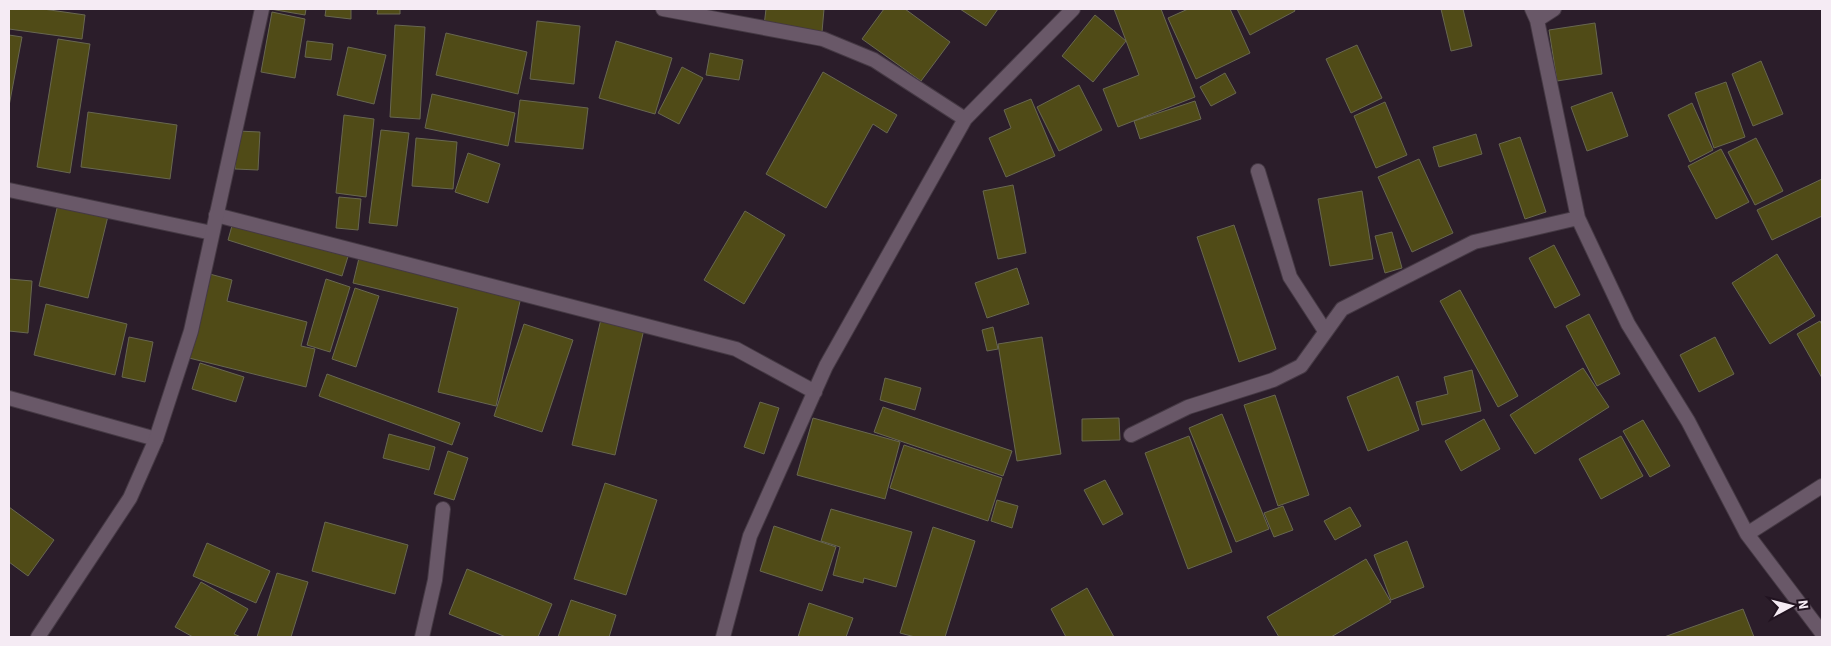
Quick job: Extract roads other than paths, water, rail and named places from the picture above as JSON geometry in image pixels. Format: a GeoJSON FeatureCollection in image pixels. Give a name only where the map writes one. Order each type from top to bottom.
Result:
{"type":"FeatureCollection","features":[{"type":"Feature","properties":{"kind":"street"},"geometry":{"type":"LineString","coordinates":[[38,637],[130,498],[156,439],[191,331],[262,9]]}},
{"type":"Feature","properties":{"kind":"street"},"geometry":{"type":"LineString","coordinates":[[663,9],[823,39],[874,60],[965,119]]}},
{"type":"Feature","properties":{"kind":"street"},"geometry":{"type":"LineString","coordinates":[[723,637],[750,536],[826,366],[965,119],[1073,9]]}},
{"type":"Feature","properties":{"kind":"street"},"geometry":{"type":"LineString","coordinates":[[1554,9],[1534,14],[1578,218],[1628,324],[1688,421],[1747,534],[1822,633]]}},
{"type":"Feature","properties":{"kind":"street"},"geometry":{"type":"LineString","coordinates":[[1258,171],[1290,277],[1325,331]]}},
{"type":"Feature","properties":{"kind":"street"},"geometry":{"type":"LineString","coordinates":[[9,190],[212,233]]}},
{"type":"Feature","properties":{"kind":"street"},"geometry":{"type":"LineString","coordinates":[[216,216],[736,349],[815,392]]}},
{"type":"Feature","properties":{"kind":"street"},"geometry":{"type":"LineString","coordinates":[[1131,434],[1188,407],[1273,380],[1301,366],[1342,309],[1474,242],[1578,218]]}},
{"type":"Feature","properties":{"kind":"street"},"geometry":{"type":"LineString","coordinates":[[9,398],[156,439]]}},
{"type":"Feature","properties":{"kind":"street"},"geometry":{"type":"LineString","coordinates":[[1747,534],[1822,486]]}},
{"type":"Feature","properties":{"kind":"street"},"geometry":{"type":"LineString","coordinates":[[422,637],[435,580],[444,509]]}}]}
